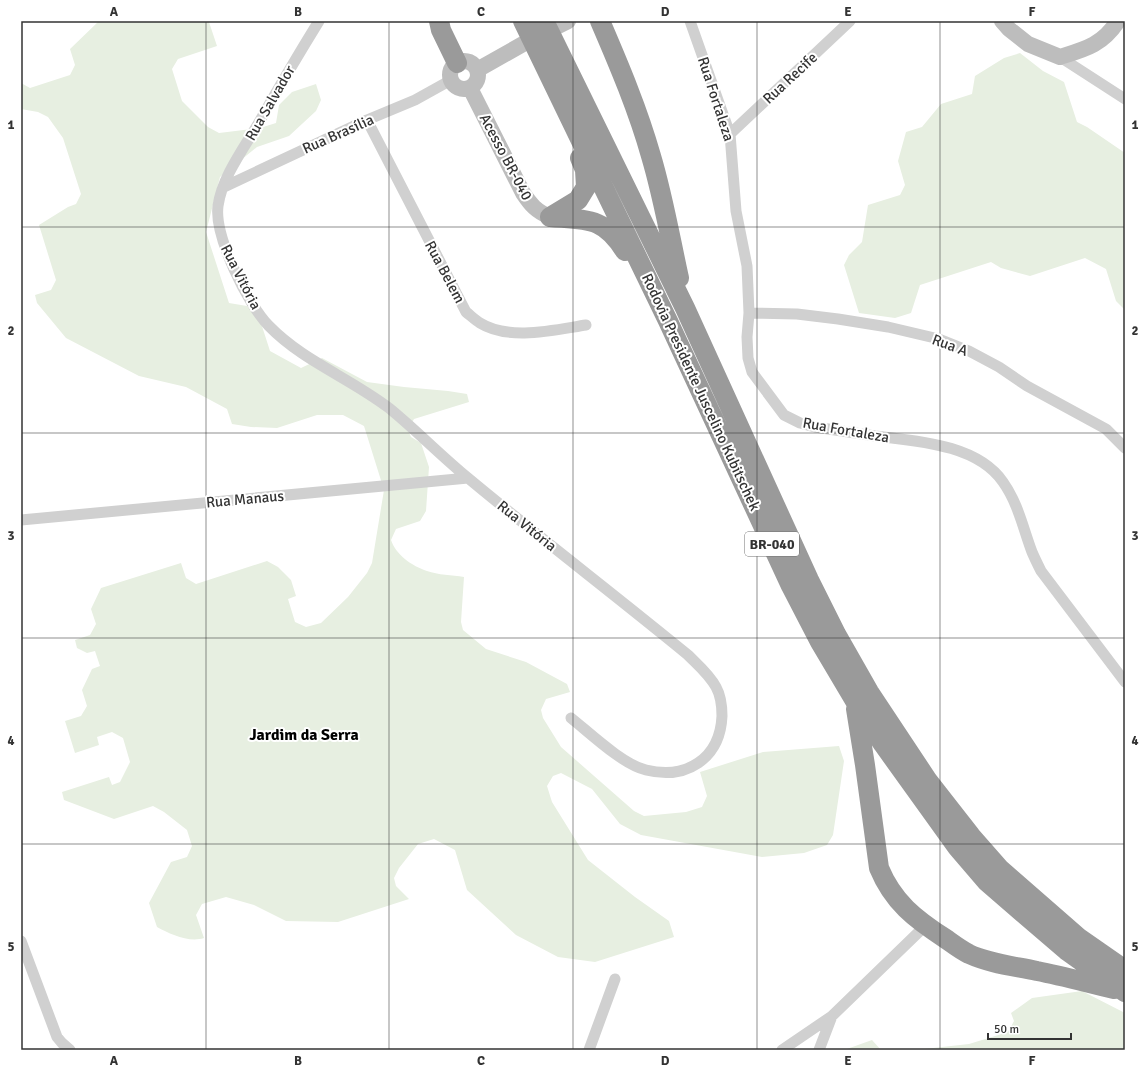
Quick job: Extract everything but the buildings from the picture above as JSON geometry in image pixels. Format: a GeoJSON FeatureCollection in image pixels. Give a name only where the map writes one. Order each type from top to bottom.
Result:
{"type":"FeatureCollection","features":[{"type":"Feature","properties":{"kind":"highway"},"geometry":{"type":"LineString","coordinates":[[439,21],[454,72]]}},
{"type":"Feature","properties":{"kind":"highway","name":"Rodovia Presidente Juscelino Kubitschek"},"geometry":{"type":"LineString","coordinates":[[523,21],[531,49],[668,320],[791,586],[820,642],[855,701],[883,744],[957,847],[988,882],[1066,950],[1125,992]]}},
{"type":"Feature","properties":{"kind":"highway"},"geometry":{"type":"LineString","coordinates":[[600,21],[626,82],[651,156],[665,213],[685,308]]}},
{"type":"Feature","properties":{"kind":"highway","name":"Rodovia Presidente Juscelino Kubitschek"},"geometry":{"type":"LineString","coordinates":[[557,23],[809,580],[836,634],[869,692],[928,780],[970,836],[1000,869],[1079,938],[1125,970]]}},
{"type":"Feature","properties":{"kind":"highway"},"geometry":{"type":"LineString","coordinates":[[531,49],[584,170],[586,178],[586,187],[578,200],[550,217]]}},
{"type":"Feature","properties":{"kind":"highway"},"geometry":{"type":"LineString","coordinates":[[550,217],[585,219],[600,224],[611,232],[619,242],[668,320]]}},
{"type":"Feature","properties":{"kind":"highway"},"geometry":{"type":"LineString","coordinates":[[855,701],[865,764],[878,868],[895,898],[908,912],[925,926],[968,954],[994,963],[1038,971],[1125,992]]}},
{"type":"Feature","properties":{"kind":"street","name":"Rua Salvador"},"geometry":{"type":"LineString","coordinates":[[224,187],[238,157],[319,21]]}},
{"type":"Feature","properties":{"kind":"street","name":"Rua Fortaleza"},"geometry":{"type":"LineString","coordinates":[[690,21],[730,134],[736,211],[747,266],[747,337],[748,358],[752,372],[784,415],[800,423],[815,427],[926,442],[957,450],[982,462],[994,470],[1003,482],[1019,511],[1032,553],[1041,571],[1125,682]]}},
{"type":"Feature","properties":{"kind":"street","name":"Rua Recife"},"geometry":{"type":"LineString","coordinates":[[730,134],[850,21]]}},
{"type":"Feature","properties":{"kind":"street"},"geometry":{"type":"LineString","coordinates":[[1002,21],[1028,44],[1060,57],[1125,99]]}},
{"type":"Feature","properties":{"kind":"street"},"geometry":{"type":"LineString","coordinates":[[1060,57],[1095,45],[1112,30],[1118,21]]}},
{"type":"Feature","properties":{"kind":"street"},"geometry":{"type":"LineString","coordinates":[[477,70],[531,49]]}},
{"type":"Feature","properties":{"kind":"street"},"geometry":{"type":"LineString","coordinates":[[467,62],[471,63],[477,70],[478,78],[470,88],[466,89],[457,87],[454,72],[467,62]]}},
{"type":"Feature","properties":{"kind":"street","name":"Rua Brasília"},"geometry":{"type":"LineString","coordinates":[[224,187],[367,120],[415,100],[454,72]]}},
{"type":"Feature","properties":{"kind":"street","name":"Acesso BR-040"},"geometry":{"type":"LineString","coordinates":[[470,88],[526,199],[541,213],[550,217]]}},
{"type":"Feature","properties":{"kind":"street","name":"Rua Belem"},"geometry":{"type":"LineString","coordinates":[[367,120],[466,312],[480,323],[494,330],[524,333],[586,325]]}},
{"type":"Feature","properties":{"kind":"street","name":"Rua Vitória"},"geometry":{"type":"LineString","coordinates":[[224,187],[218,206],[218,225],[224,244],[252,305],[267,324],[282,338],[312,360],[358,386],[389,408],[468,478],[688,655],[706,672],[717,688],[722,706],[722,724],[718,738],[710,754],[701,762],[689,769],[678,772],[662,773],[644,769],[628,762],[571,718]]}},
{"type":"Feature","properties":{"kind":"street","name":"Rua A"},"geometry":{"type":"LineString","coordinates":[[748,313],[797,314],[838,319],[888,327],[939,339],[969,351],[999,367],[1027,386],[1106,429],[1125,448]]}},
{"type":"Feature","properties":{"kind":"street","name":"Rua Manaus"},"geometry":{"type":"LineString","coordinates":[[21,520],[468,478]]}},
{"type":"Feature","properties":{"kind":"street"},"geometry":{"type":"LineString","coordinates":[[782,1050],[832,1016],[925,926]]}},
{"type":"Feature","properties":{"kind":"street"},"geometry":{"type":"LineString","coordinates":[[21,942],[57,1037],[70,1050]]}},
{"type":"Feature","properties":{"kind":"street"},"geometry":{"type":"LineString","coordinates":[[589,1050],[615,979]]}},
{"type":"Feature","properties":{"kind":"street"},"geometry":{"type":"LineString","coordinates":[[819,1050],[832,1016]]}},
{"type":"Feature","properties":{"kind":"shaded area"},"geometry":{"type":"Polygon","coordinates":[[[99,21],[209,22],[217,46],[178,59],[172,69],[182,101],[208,127],[219,133],[260,128],[276,123],[279,105],[292,92],[316,84],[321,100],[316,111],[289,136],[257,147],[220,177],[206,232],[229,303],[247,306],[260,320],[270,351],[301,368],[322,358],[367,382],[467,394],[469,402],[414,419],[408,430],[411,437],[421,443],[429,467],[426,511],[420,521],[396,529],[391,540],[401,555],[416,566],[427,571],[464,577],[461,622],[463,630],[486,649],[526,662],[567,684],[570,692],[546,699],[541,710],[543,718],[561,747],[634,811],[644,816],[686,812],[702,807],[707,796],[700,772],[763,752],[839,746],[844,761],[833,835],[827,845],[804,853],[762,857],[641,835],[620,824],[592,789],[561,773],[553,776],[547,786],[552,802],[588,860],[635,897],[669,921],[674,937],[595,962],[558,957],[516,935],[467,890],[455,850],[434,839],[418,844],[399,868],[394,878],[396,886],[409,899],[338,922],[286,921],[254,905],[226,897],[202,904],[196,915],[204,938],[186,939],[157,927],[149,903],[171,862],[187,857],[192,846],[187,830],[164,812],[153,806],[114,819],[64,800],[62,792],[109,777],[112,785],[120,782],[130,762],[123,738],[112,732],[97,737],[99,745],[75,753],[65,721],[81,716],[87,706],[82,690],[92,669],[100,666],[95,651],[87,653],[77,648],[75,640],[90,635],[96,624],[91,609],[101,588],[181,563],[186,578],[196,584],[267,561],[278,567],[291,580],[296,596],[288,599],[295,622],[306,627],[321,623],[348,597],[367,573],[372,563],[384,490],[364,426],[343,415],[317,415],[277,428],[251,427],[232,424],[227,409],[186,387],[139,376],[66,338],[37,303],[35,295],[51,290],[56,280],[39,225],[68,207],[76,204],[81,194],[63,138],[48,117],[38,112],[21,109],[21,83],[30,88],[70,75],[75,65],[70,49],[99,21]]]}},
{"type":"Feature","properties":{"kind":"shaded area"},"geometry":{"type":"Polygon","coordinates":[[[1020,53],[1043,71],[1064,82],[1077,122],[1087,127],[1125,153],[1125,310],[1116,301],[1106,269],[1085,258],[1030,276],[1001,268],[991,262],[920,285],[911,313],[895,318],[859,313],[844,265],[849,255],[862,242],[868,205],[900,195],[905,185],[898,161],[906,132],[922,127],[941,104],[972,94],[975,76],[1004,58],[1020,53]]]}},
{"type":"Feature","properties":{"kind":"shaded area"},"geometry":{"type":"Polygon","coordinates":[[[1082,991],[1125,1013],[1125,1050],[915,1050],[969,1044],[1008,1032],[1014,1021],[1011,1013],[1032,998],[1082,991]]]}},
{"type":"Feature","properties":{"kind":"shaded area"},"geometry":{"type":"Polygon","coordinates":[[[872,1040],[881,1050],[844,1050],[872,1040]]]}},
{"type":"Feature","properties":{"kind":"district","name":"Jardim da Serra"},"geometry":{"type":"Point","coordinates":[304,735]}}]}
